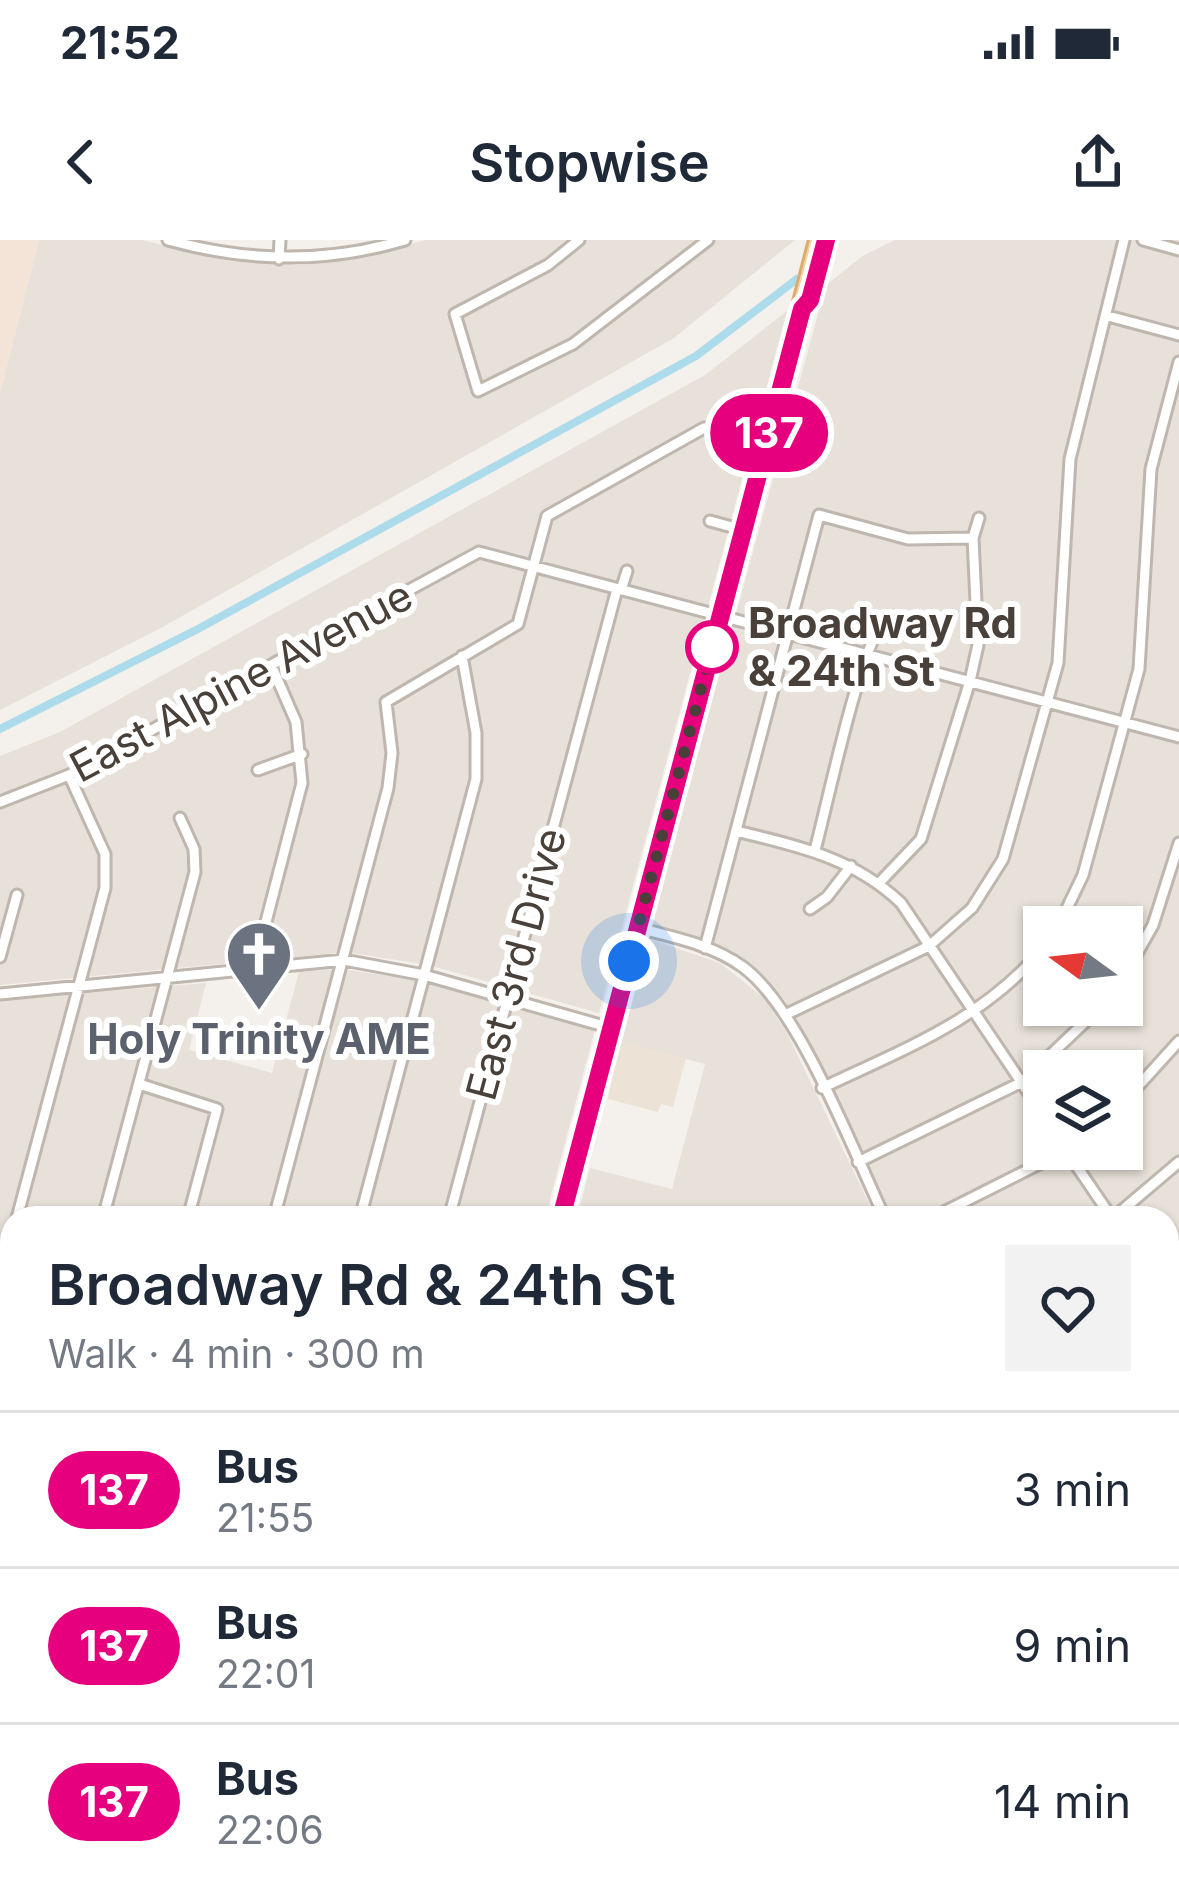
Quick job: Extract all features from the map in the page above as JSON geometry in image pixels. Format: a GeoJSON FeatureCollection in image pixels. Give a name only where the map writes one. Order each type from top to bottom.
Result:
{"type":"FeatureCollection","features":[{"type":"Feature","properties":{"kind":"main road"},"geometry":{"type":"LineString","coordinates":[[564,1206],[802,309],[826,240]]}},
{"type":"Feature","properties":{"kind":"main road"},"geometry":{"type":"LineString","coordinates":[[802,309],[802,288],[813,246]]}},
{"type":"Feature","properties":{"kind":"street"},"geometry":{"type":"LineString","coordinates":[[168,240],[224,254],[280,259],[343,255],[405,240]]}},
{"type":"Feature","properties":{"kind":"street"},"geometry":{"type":"LineString","coordinates":[[280,240],[280,259]]}},
{"type":"Feature","properties":{"kind":"street"},"geometry":{"type":"LineString","coordinates":[[579,240],[548,265],[455,314],[478,391],[573,344],[708,240]]}},
{"type":"Feature","properties":{"kind":"street"},"geometry":{"type":"LineString","coordinates":[[785,1015],[928,946],[972,908],[1003,859],[1060,639],[1070,458],[1124,240]]}},
{"type":"Feature","properties":{"kind":"street"},"geometry":{"type":"LineString","coordinates":[[1143,240],[1179,250]]}},
{"type":"Feature","properties":{"kind":"street"},"geometry":{"type":"LineString","coordinates":[[1108,316],[1179,334]]}},
{"type":"Feature","properties":{"kind":"street"},"geometry":{"type":"LineString","coordinates":[[1068,906],[1083,875],[1139,669],[1151,469],[1179,362]]}},
{"type":"Feature","properties":{"kind":"street"},"geometry":{"type":"LineString","coordinates":[[277,1206],[388,788],[392,754],[386,702],[518,624],[547,516],[712,426],[767,439]]}},
{"type":"Feature","properties":{"kind":"street"},"geometry":{"type":"LineString","coordinates":[[705,948],[819,515],[908,539],[973,538]]}},
{"type":"Feature","properties":{"kind":"street"},"geometry":{"type":"LineString","coordinates":[[880,882],[921,839],[970,681],[978,645],[973,538],[979,518]]}},
{"type":"Feature","properties":{"kind":"street"},"geometry":{"type":"LineString","coordinates":[[710,521],[743,530]]}},
{"type":"Feature","properties":{"kind":"street","name":"East Alpine Avenue"},"geometry":{"type":"LineString","coordinates":[[0,802],[69,775],[479,552],[534,566]]}},
{"type":"Feature","properties":{"kind":"street"},"geometry":{"type":"LineString","coordinates":[[534,566],[1179,737]]}},
{"type":"Feature","properties":{"kind":"street","name":"East 3rd Drive"},"geometry":{"type":"LineString","coordinates":[[452,1206],[584,711],[627,571]]}},
{"type":"Feature","properties":{"kind":"street"},"geometry":{"type":"LineString","coordinates":[[815,850],[867,655],[882,626]]}},
{"type":"Feature","properties":{"kind":"street"},"geometry":{"type":"LineString","coordinates":[[363,1206],[476,778],[476,734],[462,656]]}},
{"type":"Feature","properties":{"kind":"street"},"geometry":{"type":"LineString","coordinates":[[254,968],[302,784],[296,722],[272,667]]}},
{"type":"Feature","properties":{"kind":"street"},"geometry":{"type":"LineString","coordinates":[[571,707],[584,711]]}},
{"type":"Feature","properties":{"kind":"street"},"geometry":{"type":"LineString","coordinates":[[258,770],[302,754]]}},
{"type":"Feature","properties":{"kind":"street"},"geometry":{"type":"LineString","coordinates":[[20,1206],[105,888],[105,854],[69,775]]}},
{"type":"Feature","properties":{"kind":"street"},"geometry":{"type":"LineString","coordinates":[[106,1206],[195,872],[194,849],[180,818]]}},
{"type":"Feature","properties":{"kind":"street"},"geometry":{"type":"LineString","coordinates":[[736,831],[815,850],[880,882],[901,903],[1022,1082]]}},
{"type":"Feature","properties":{"kind":"street"},"geometry":{"type":"LineString","coordinates":[[1143,943],[1179,843]]}},
{"type":"Feature","properties":{"kind":"street"},"geometry":{"type":"LineString","coordinates":[[810,909],[827,897],[851,866]]}},
{"type":"Feature","properties":{"kind":"street"},"geometry":{"type":"LineString","coordinates":[[0,958],[17,895]]}},
{"type":"Feature","properties":{"kind":"street"},"geometry":{"type":"LineString","coordinates":[[638,928],[705,948],[758,980],[785,1015],[879,1206]]}},
{"type":"Feature","properties":{"kind":"street"},"geometry":{"type":"LineString","coordinates":[[0,994],[344,960],[424,975],[611,1028]]}},
{"type":"Feature","properties":{"kind":"street"},"geometry":{"type":"LineString","coordinates":[[822,1088],[974,1015],[1004,993],[1023,971]]}},
{"type":"Feature","properties":{"kind":"street"},"geometry":{"type":"LineString","coordinates":[[858,1162],[1022,1082],[1081,1026]]}},
{"type":"Feature","properties":{"kind":"street"},"geometry":{"type":"LineString","coordinates":[[1143,1081],[1179,1041]]}},
{"type":"Feature","properties":{"kind":"street"},"geometry":{"type":"LineString","coordinates":[[139,1084],[217,1109],[191,1206]]}},
{"type":"Feature","properties":{"kind":"street"},"geometry":{"type":"LineString","coordinates":[[1126,1206],[1179,1162]]}},
{"type":"Feature","properties":{"kind":"street"},"geometry":{"type":"LineString","coordinates":[[956,1206],[1027,1170]]}},
{"type":"Feature","properties":{"kind":"street"},"geometry":{"type":"LineString","coordinates":[[1080,1170],[1104,1206]]}},
{"type":"Feature","properties":{"kind":"shaded area"},"geometry":{"type":"Polygon","coordinates":[[[0,240],[39,240],[0,393],[0,240]]]}},
{"type":"Feature","properties":{"kind":"shaded area"},"geometry":{"type":"Polygon","coordinates":[[[39,240],[142,240],[228,261],[300,265],[367,257],[425,240],[795,240],[674,338],[161,628],[0,710],[0,393],[39,240]]]}},
{"type":"Feature","properties":{"kind":"shaded area"},"geometry":{"type":"Polygon","coordinates":[[[895,240],[1179,240],[1179,1206],[888,1206],[785,1000],[764,977],[714,943],[651,924],[826,285],[864,255],[895,240]]]}},
{"type":"Feature","properties":{"kind":"shaded area"},"geometry":{"type":"Polygon","coordinates":[[[787,311],[599,1013],[428,965],[346,952],[0,985],[0,756],[60,732],[705,375],[787,311]]]}},
{"type":"Feature","properties":{"kind":"shaded area"},"geometry":{"type":"Polygon","coordinates":[[[652,940],[720,963],[764,998],[786,1031],[870,1206],[580,1206],[590,1168],[672,1189],[705,1064],[619,1041],[644,947],[652,940]]]}},
{"type":"Feature","properties":{"kind":"shaded area"},"geometry":{"type":"Polygon","coordinates":[[[341,969],[423,981],[595,1029],[548,1206],[0,1206],[0,1000],[206,983],[189,1050],[272,1073],[299,972],[341,969]]]}},
{"type":"Feature","properties":{"kind":"shaded area"},"geometry":{"type":"Polygon","coordinates":[[[619,1041],[686,1058],[673,1107],[661,1104],[658,1112],[608,1099],[619,1041]]]}},
{"type":"Feature","properties":{"kind":"waterway"},"geometry":{"type":"LineString","coordinates":[[0,729],[198,629],[696,356],[797,279]]}},
{"type":"Feature","properties":{"kind":"bus line","name":"137"},"geometry":{"type":"LineString","coordinates":[[564,1206],[802,309],[810,300],[826,240]]}},
{"type":"Feature","properties":{"kind":"place","name":"Broadway Rd & 24th St"},"geometry":{"type":"Point","coordinates":[712,647]}},
{"type":"Feature","properties":{"kind":"place","name":"Holy Trinity AME"},"geometry":{"type":"Point","coordinates":[259,1013]}},
{"type":"Feature","properties":{"kind":"route"},"geometry":{"type":"LineString","coordinates":[[629,961],[712,647]]}}]}
